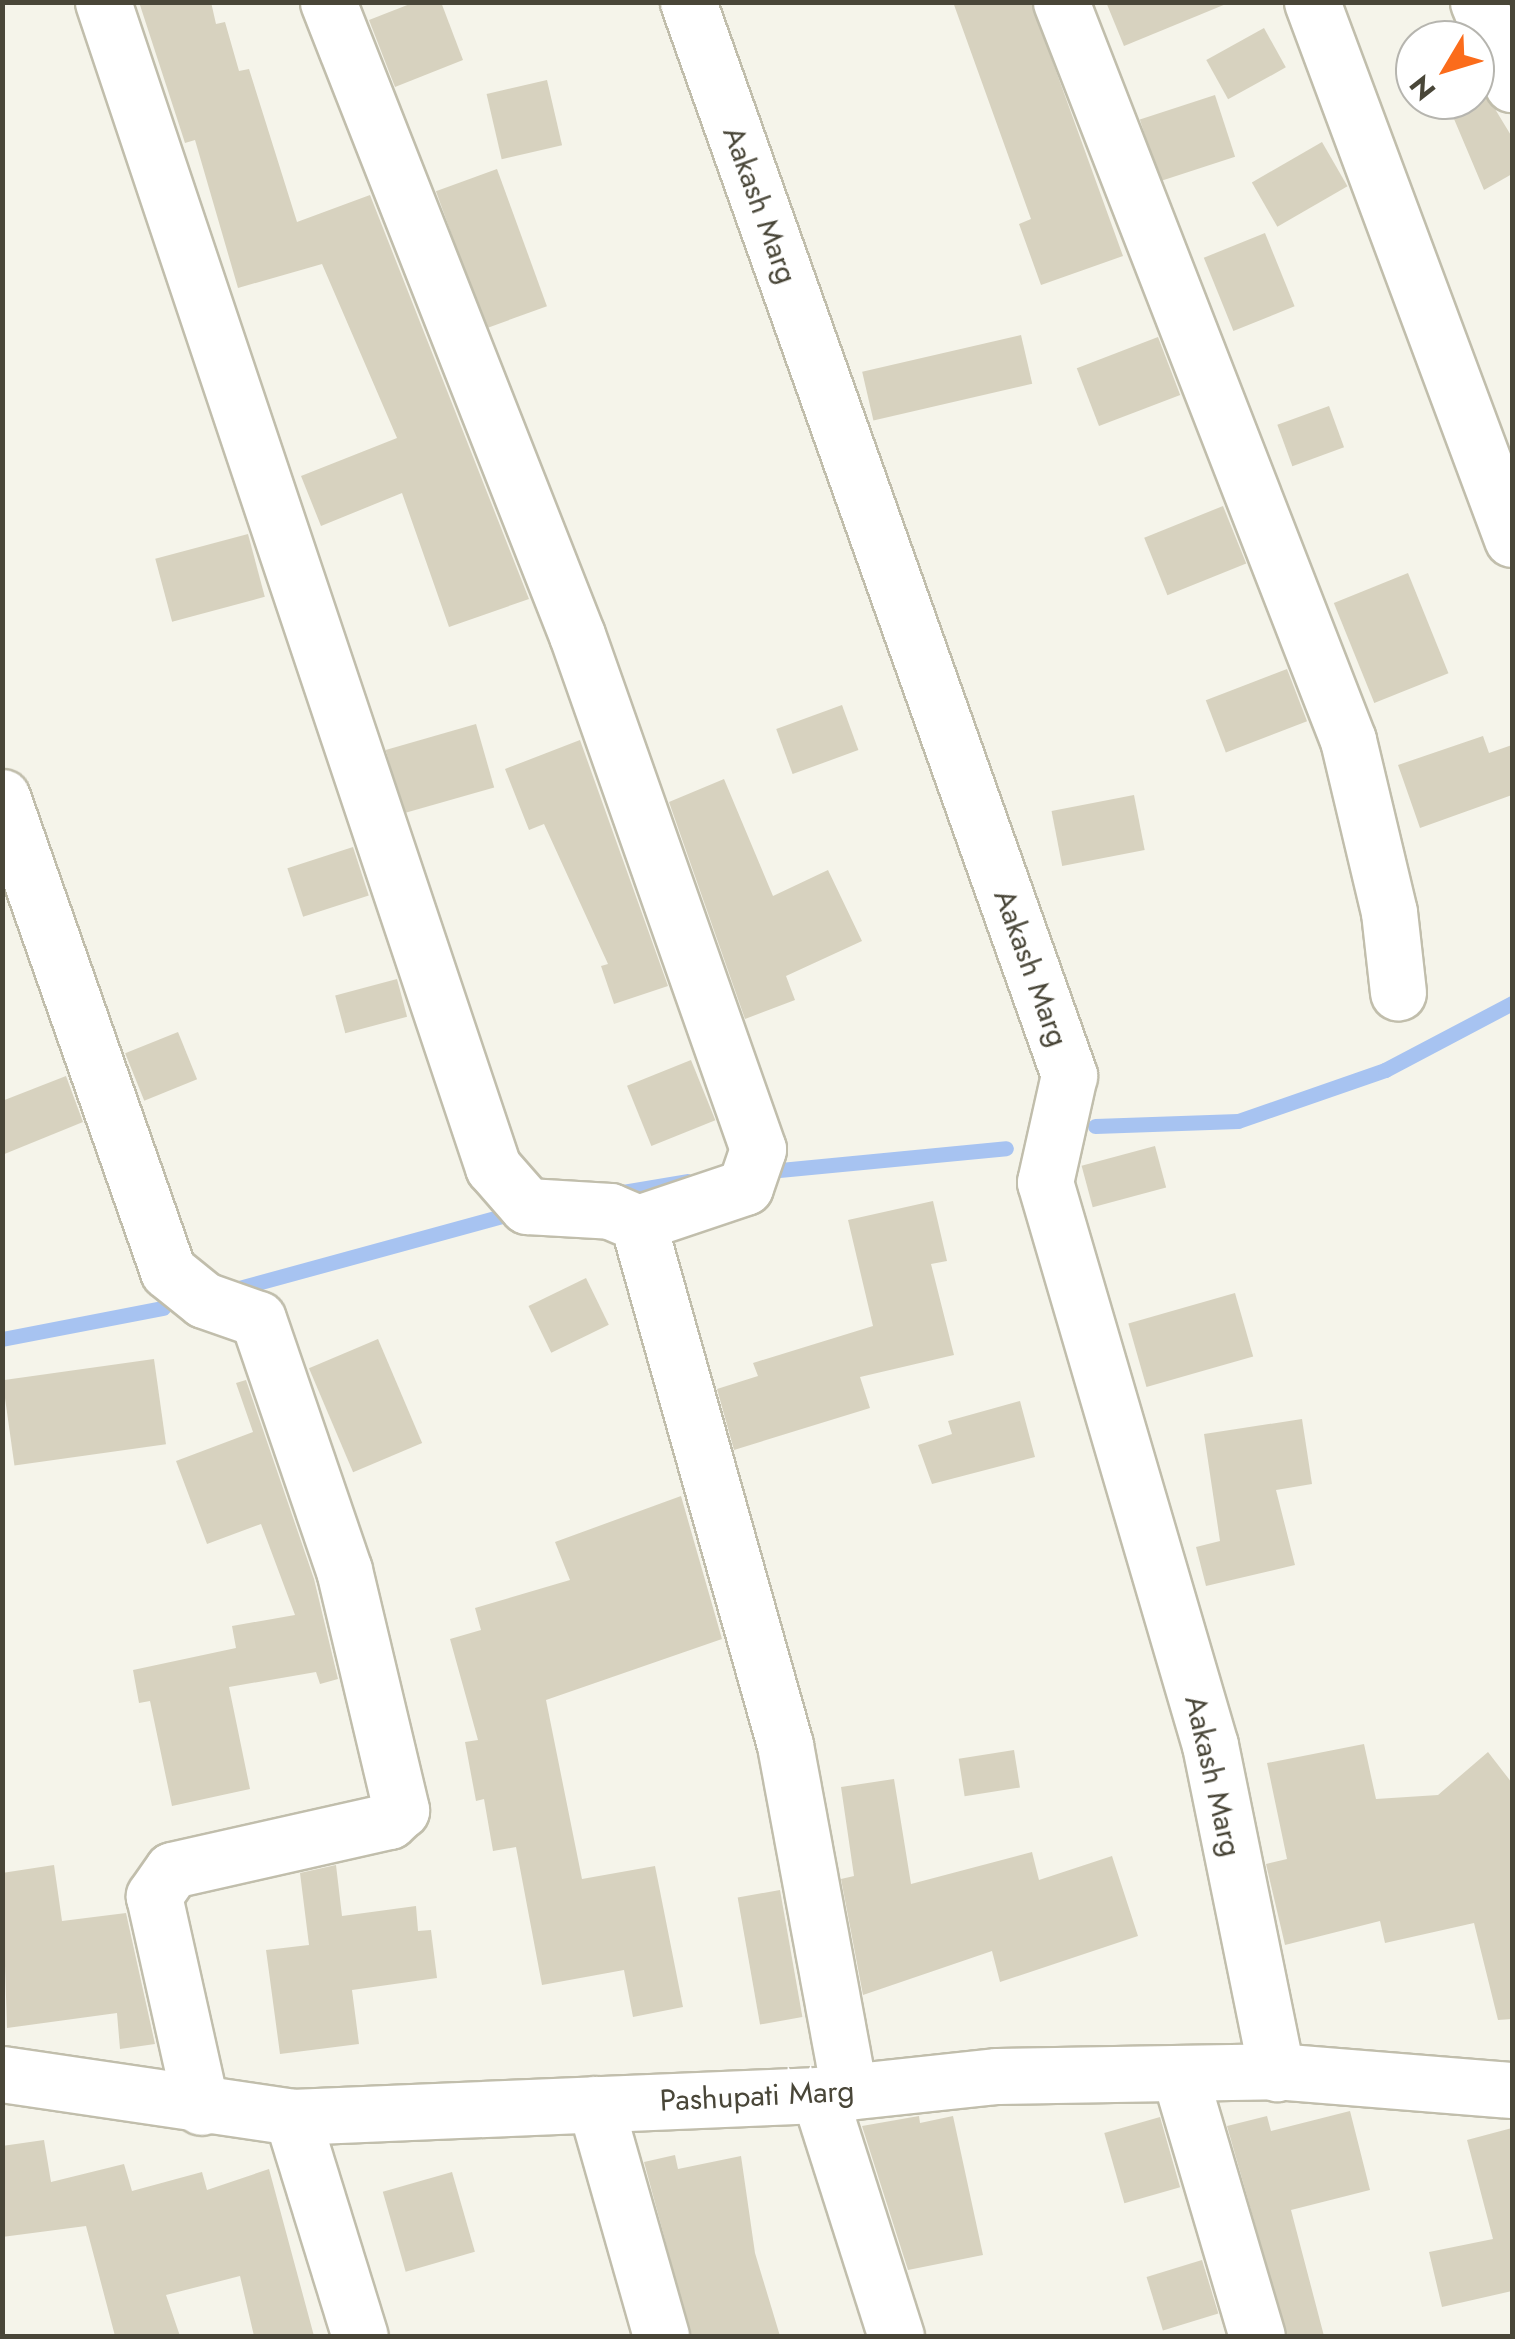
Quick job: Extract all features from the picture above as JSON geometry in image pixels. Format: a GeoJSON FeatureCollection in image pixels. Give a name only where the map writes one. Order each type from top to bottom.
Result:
{"type":"FeatureCollection","features":[{"type":"Feature","properties":{"kind":"street"},"geometry":{"type":"LineString","coordinates":[[103,2],[493,1167],[540,1208],[610,1211],[638,1223],[752,1168],[577,634],[328,2]]}},
{"type":"Feature","properties":{"kind":"street","name":"Aakash Marg"},"geometry":{"type":"LineString","coordinates":[[688,2],[1069,1075],[1045,1182],[1210,1745],[1277,2073]]}},
{"type":"Feature","properties":{"kind":"street"},"geometry":{"type":"LineString","coordinates":[[1061,2],[1348,740],[1389,912],[1398,992]]}},
{"type":"Feature","properties":{"kind":"street"},"geometry":{"type":"LineString","coordinates":[[1312,2],[1512,540]]}},
{"type":"Feature","properties":{"kind":"street"},"geometry":{"type":"LineString","coordinates":[[1478,2],[1512,84]]}},
{"type":"Feature","properties":{"kind":"street"},"geometry":{"type":"LineString","coordinates":[[2,797],[168,1271],[204,1300],[258,1320],[344,1570],[401,1810],[388,1821],[172,1870],[154,1896],[201,2106]]}},
{"type":"Feature","properties":{"kind":"street"},"geometry":{"type":"LineString","coordinates":[[638,1223],[785,1745],[834,2093],[896,2336]]}},
{"type":"Feature","properties":{"kind":"street"},"geometry":{"type":"LineString","coordinates":[[1179,2073],[1256,2336]]}},
{"type":"Feature","properties":{"kind":"street","name":"Pashupati Marg"},"geometry":{"type":"LineString","coordinates":[[2,2074],[292,2117],[834,2093],[996,2076],[1277,2073],[1512,2090]]}},
{"type":"Feature","properties":{"kind":"street"},"geometry":{"type":"LineString","coordinates":[[595,2104],[662,2336]]}},
{"type":"Feature","properties":{"kind":"street"},"geometry":{"type":"LineString","coordinates":[[292,2117],[360,2336]]}},
{"type":"Feature","properties":{"kind":"building"},"geometry":{"type":"Polygon","coordinates":[[[139,2],[211,2],[216,24],[225,22],[239,71],[249,69],[297,222],[370,195],[529,599],[449,627],[402,493],[321,526],[301,476],[397,438],[322,264],[238,288],[195,140],[185,143],[139,2]]]}},
{"type":"Feature","properties":{"kind":"building"},"geometry":{"type":"Polygon","coordinates":[[[415,2],[441,2],[463,60],[395,87],[369,20],[415,2]]]}},
{"type":"Feature","properties":{"kind":"building"},"geometry":{"type":"Polygon","coordinates":[[[953,2],[1031,2],[1123,256],[1041,285],[1019,224],[1031,219],[953,2]]]}},
{"type":"Feature","properties":{"kind":"building"},"geometry":{"type":"Polygon","coordinates":[[[1106,2],[1226,2],[1226,4],[1124,46],[1106,2]]]}},
{"type":"Feature","properties":{"kind":"building"},"geometry":{"type":"Polygon","coordinates":[[[1264,28],[1286,67],[1228,99],[1206,60],[1264,28]]]}},
{"type":"Feature","properties":{"kind":"building"},"geometry":{"type":"Polygon","coordinates":[[[547,80],[562,145],[502,159],[487,94],[547,80]]]}},
{"type":"Feature","properties":{"kind":"building"},"geometry":{"type":"Polygon","coordinates":[[[1215,95],[1235,157],[1160,181],[1140,119],[1215,95]]]}},
{"type":"Feature","properties":{"kind":"building"},"geometry":{"type":"Polygon","coordinates":[[[1495,109],[1512,137],[1512,174],[1484,190],[1454,120],[1495,120],[1495,109]]]}},
{"type":"Feature","properties":{"kind":"building"},"geometry":{"type":"Polygon","coordinates":[[[1322,142],[1348,186],[1277,227],[1252,182],[1322,142]]]}},
{"type":"Feature","properties":{"kind":"building"},"geometry":{"type":"Polygon","coordinates":[[[497,169],[547,306],[486,328],[436,191],[497,169]]]}},
{"type":"Feature","properties":{"kind":"building"},"geometry":{"type":"Polygon","coordinates":[[[1265,233],[1295,306],[1233,331],[1204,258],[1265,233]]]}},
{"type":"Feature","properties":{"kind":"building"},"geometry":{"type":"Polygon","coordinates":[[[1021,335],[1032,384],[873,420],[862,372],[1021,335]]]}},
{"type":"Feature","properties":{"kind":"building"},"geometry":{"type":"Polygon","coordinates":[[[1158,337],[1180,395],[1099,426],[1077,368],[1158,337]]]}},
{"type":"Feature","properties":{"kind":"building"},"geometry":{"type":"Polygon","coordinates":[[[1329,406],[1344,447],[1292,466],[1277,425],[1329,406]]]}},
{"type":"Feature","properties":{"kind":"building"},"geometry":{"type":"Polygon","coordinates":[[[1223,506],[1246,563],[1167,595],[1144,538],[1223,506]]]}},
{"type":"Feature","properties":{"kind":"building"},"geometry":{"type":"Polygon","coordinates":[[[248,534],[265,597],[172,622],[155,559],[248,534]]]}},
{"type":"Feature","properties":{"kind":"building"},"geometry":{"type":"Polygon","coordinates":[[[1408,573],[1448,673],[1374,703],[1334,603],[1408,573]]]}},
{"type":"Feature","properties":{"kind":"building"},"geometry":{"type":"Polygon","coordinates":[[[1287,669],[1307,721],[1226,752],[1206,700],[1287,669]]]}},
{"type":"Feature","properties":{"kind":"building"},"geometry":{"type":"Polygon","coordinates":[[[842,705],[858,750],[793,774],[776,729],[842,705]]]}},
{"type":"Feature","properties":{"kind":"building"},"geometry":{"type":"Polygon","coordinates":[[[476,724],[494,787],[404,813],[386,750],[476,724]]]}},
{"type":"Feature","properties":{"kind":"building"},"geometry":{"type":"Polygon","coordinates":[[[1483,736],[1489,753],[1512,745],[1512,795],[1420,828],[1398,765],[1483,736]]]}},
{"type":"Feature","properties":{"kind":"building"},"geometry":{"type":"Polygon","coordinates":[[[580,740],[668,986],[614,1004],[601,966],[608,964],[544,824],[529,830],[505,769],[580,740]]]}},
{"type":"Feature","properties":{"kind":"building"},"geometry":{"type":"Polygon","coordinates":[[[724,779],[773,896],[828,870],[862,941],[786,976],[795,1000],[745,1019],[669,802],[724,779]]]}},
{"type":"Feature","properties":{"kind":"building"},"geometry":{"type":"Polygon","coordinates":[[[1134,795],[1145,850],[1062,866],[1052,811],[1134,795]]]}},
{"type":"Feature","properties":{"kind":"building"},"geometry":{"type":"Polygon","coordinates":[[[353,847],[369,896],[303,917],[287,868],[353,847]]]}},
{"type":"Feature","properties":{"kind":"building"},"geometry":{"type":"Polygon","coordinates":[[[397,979],[407,1017],[345,1033],[335,996],[397,979]]]}},
{"type":"Feature","properties":{"kind":"building"},"geometry":{"type":"Polygon","coordinates":[[[178,1032],[197,1079],[144,1101],[125,1053],[178,1032]]]}},
{"type":"Feature","properties":{"kind":"building"},"geometry":{"type":"Polygon","coordinates":[[[691,1060],[715,1120],[651,1146],[627,1086],[691,1060]]]}},
{"type":"Feature","properties":{"kind":"building"},"geometry":{"type":"Polygon","coordinates":[[[66,1076],[83,1122],[2,1155],[2,1101],[66,1076]]]}},
{"type":"Feature","properties":{"kind":"building"},"geometry":{"type":"Polygon","coordinates":[[[1155,1146],[1166,1188],[1093,1207],[1082,1166],[1155,1146]]]}},
{"type":"Feature","properties":{"kind":"building"},"geometry":{"type":"Polygon","coordinates":[[[933,1201],[947,1261],[931,1264],[954,1355],[860,1377],[870,1408],[734,1450],[717,1389],[758,1376],[753,1363],[873,1326],[848,1220],[933,1201]]]}},
{"type":"Feature","properties":{"kind":"building"},"geometry":{"type":"Polygon","coordinates":[[[586,1278],[609,1325],[551,1353],[528,1306],[586,1278]]]}},
{"type":"Feature","properties":{"kind":"building"},"geometry":{"type":"Polygon","coordinates":[[[1235,1293],[1253,1356],[1146,1387],[1128,1324],[1235,1293]]]}},
{"type":"Feature","properties":{"kind":"building"},"geometry":{"type":"Polygon","coordinates":[[[378,1339],[422,1443],[353,1472],[309,1368],[378,1339]]]}},
{"type":"Feature","properties":{"kind":"building"},"geometry":{"type":"Polygon","coordinates":[[[154,1359],[166,1444],[14,1465],[2,1380],[154,1359]]]}},
{"type":"Feature","properties":{"kind":"building"},"geometry":{"type":"Polygon","coordinates":[[[246,1380],[314,1579],[338,1679],[320,1684],[316,1672],[229,1687],[250,1789],[172,1806],[150,1701],[139,1703],[133,1670],[236,1648],[232,1626],[295,1615],[261,1524],[207,1544],[176,1461],[253,1432],[236,1383],[246,1380]]]}},
{"type":"Feature","properties":{"kind":"building"},"geometry":{"type":"Polygon","coordinates":[[[1020,1401],[1035,1457],[932,1484],[918,1445],[952,1434],[948,1421],[1020,1401]]]}},
{"type":"Feature","properties":{"kind":"building"},"geometry":{"type":"Polygon","coordinates":[[[1302,1419],[1312,1484],[1276,1490],[1295,1565],[1206,1586],[1196,1547],[1220,1541],[1204,1434],[1302,1419]]]}},
{"type":"Feature","properties":{"kind":"building"},"geometry":{"type":"Polygon","coordinates":[[[681,1496],[722,1639],[546,1700],[582,1879],[655,1866],[683,2007],[633,2017],[624,1970],[542,1985],[516,1847],[493,1851],[484,1799],[476,1801],[465,1742],[478,1740],[450,1639],[481,1630],[475,1608],[570,1580],[555,1542],[681,1496]]]}},
{"type":"Feature","properties":{"kind":"building"},"geometry":{"type":"Polygon","coordinates":[[[1364,1744],[1376,1799],[1438,1795],[1488,1752],[1512,1783],[1512,2019],[1498,2020],[1474,1923],[1385,1943],[1380,1921],[1285,1945],[1266,1864],[1287,1859],[1267,1763],[1364,1744]]]}},
{"type":"Feature","properties":{"kind":"building"},"geometry":{"type":"Polygon","coordinates":[[[1014,1750],[1020,1788],[965,1796],[959,1759],[1014,1750]]]}},
{"type":"Feature","properties":{"kind":"building"},"geometry":{"type":"Polygon","coordinates":[[[894,1779],[911,1884],[1032,1852],[1039,1880],[1112,1856],[1138,1936],[1000,1982],[992,1951],[863,1995],[841,1879],[854,1876],[841,1787],[894,1779]]]}},
{"type":"Feature","properties":{"kind":"building"},"geometry":{"type":"Polygon","coordinates":[[[54,1865],[62,1921],[126,1913],[155,2044],[120,2049],[117,2013],[7,2028],[2,1873],[54,1865]]]}},
{"type":"Feature","properties":{"kind":"building"},"geometry":{"type":"Polygon","coordinates":[[[336,1865],[342,1916],[416,1906],[418,1931],[431,1930],[437,1978],[352,1990],[359,2044],[280,2054],[266,1950],[309,1945],[300,1873],[336,1865]]]}},
{"type":"Feature","properties":{"kind":"building"},"geometry":{"type":"Polygon","coordinates":[[[780,1890],[802,2017],[760,2025],[738,1897],[780,1890]]]}},
{"type":"Feature","properties":{"kind":"building"},"geometry":{"type":"Polygon","coordinates":[[[1350,2111],[1370,2190],[1291,2210],[1324,2336],[1287,2336],[1227,2126],[1267,2116],[1271,2131],[1350,2111]]]}},
{"type":"Feature","properties":{"kind":"building"},"geometry":{"type":"Polygon","coordinates":[[[919,2116],[920,2123],[953,2116],[983,2255],[908,2270],[862,2126],[919,2116]]]}},
{"type":"Feature","properties":{"kind":"building"},"geometry":{"type":"Polygon","coordinates":[[[1160,2117],[1180,2187],[1124,2203],[1104,2133],[1160,2117]]]}},
{"type":"Feature","properties":{"kind":"building"},"geometry":{"type":"Polygon","coordinates":[[[1512,2128],[1512,2291],[1442,2307],[1429,2252],[1493,2239],[1467,2140],[1512,2128]]]}},
{"type":"Feature","properties":{"kind":"building"},"geometry":{"type":"Polygon","coordinates":[[[44,2140],[51,2182],[124,2164],[132,2191],[202,2172],[207,2190],[269,2169],[314,2336],[254,2336],[240,2276],[166,2295],[180,2336],[115,2336],[86,2226],[2,2237],[2,2146],[44,2140]]]}},
{"type":"Feature","properties":{"kind":"building"},"geometry":{"type":"Polygon","coordinates":[[[675,2155],[678,2169],[741,2156],[755,2253],[780,2336],[691,2336],[644,2162],[675,2155]]]}},
{"type":"Feature","properties":{"kind":"building"},"geometry":{"type":"Polygon","coordinates":[[[452,2172],[475,2252],[406,2272],[383,2192],[452,2172]]]}},
{"type":"Feature","properties":{"kind":"building"},"geometry":{"type":"Polygon","coordinates":[[[1202,2260],[1218,2314],[1163,2331],[1147,2277],[1202,2260]]]}},
{"type":"Feature","properties":{"kind":"waterway"},"geometry":{"type":"LineString","coordinates":[[1095,1126],[1238,1121],[1385,1070],[1512,1003]]}},
{"type":"Feature","properties":{"kind":"waterway"},"geometry":{"type":"LineString","coordinates":[[759,1172],[1006,1148]]}},
{"type":"Feature","properties":{"kind":"waterway"},"geometry":{"type":"LineString","coordinates":[[611,1194],[687,1181]]}},
{"type":"Feature","properties":{"kind":"waterway"},"geometry":{"type":"LineString","coordinates":[[239,1288],[520,1211]]}},
{"type":"Feature","properties":{"kind":"waterway"},"geometry":{"type":"LineString","coordinates":[[2,1339],[163,1308]]}}]}
